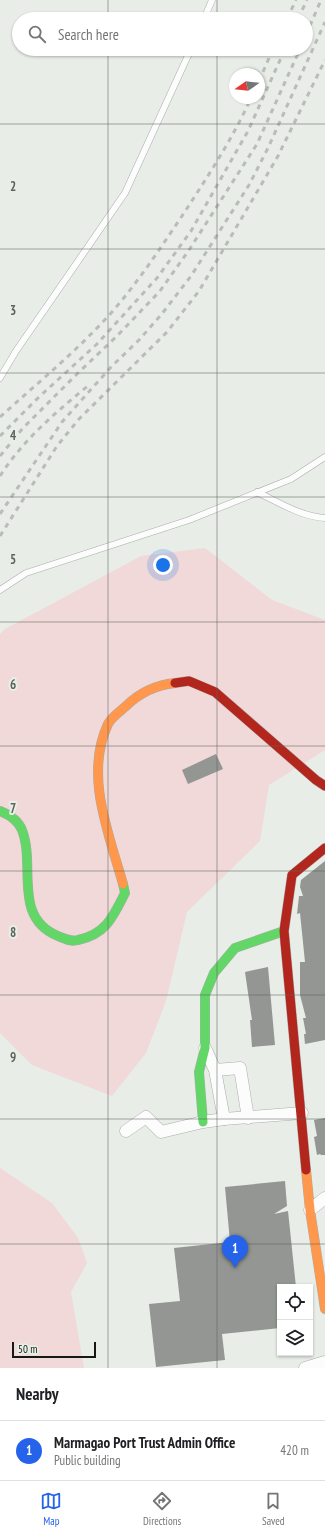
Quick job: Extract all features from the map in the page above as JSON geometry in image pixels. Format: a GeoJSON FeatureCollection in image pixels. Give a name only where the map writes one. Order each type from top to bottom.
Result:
{"type":"FeatureCollection","features":[{"type":"Feature","properties":{"kind":"street"},"geometry":{"type":"LineString","coordinates":[[0,811],[8,814],[16,820],[26,839],[28,901],[36,920],[53,934],[73,942],[90,938],[104,929],[112,918],[125,893],[99,795],[98,756],[108,723],[136,696],[163,684],[189,681],[215,692],[316,780],[325,786]]}},
{"type":"Feature","properties":{"kind":"street"},"geometry":{"type":"LineString","coordinates":[[325,848],[292,875],[284,931],[310,1210],[325,1307]]}},
{"type":"Feature","properties":{"kind":"street"},"geometry":{"type":"LineString","coordinates":[[204,1122],[199,1072],[205,1048],[205,995],[214,974],[235,948],[284,931]]}},
{"type":"Feature","properties":{"kind":"street"},"geometry":{"type":"LineString","coordinates":[[205,1048],[215,1070],[224,1119]]}},
{"type":"Feature","properties":{"kind":"street"},"geometry":{"type":"LineString","coordinates":[[215,1070],[240,1068],[248,1118]]}},
{"type":"Feature","properties":{"kind":"street"},"geometry":{"type":"LineString","coordinates":[[126,1131],[146,1117],[161,1132],[224,1119],[302,1113]]}},
{"type":"Feature","properties":{"kind":"street"},"geometry":{"type":"LineString","coordinates":[[310,1210],[325,1198]]}},
{"type":"Feature","properties":{"kind":"street"},"geometry":{"type":"LineString","coordinates":[[305,1368],[325,1362]]}},
{"type":"Feature","properties":{"kind":"lane"},"geometry":{"type":"LineString","coordinates":[[207,12],[212,0]]}},
{"type":"Feature","properties":{"kind":"lane"},"geometry":{"type":"LineString","coordinates":[[0,378],[16,351],[125,194],[188,56]]}},
{"type":"Feature","properties":{"kind":"lane"},"geometry":{"type":"LineString","coordinates":[[0,590],[26,573],[189,520],[292,479],[325,457]]}},
{"type":"Feature","properties":{"kind":"lane"},"geometry":{"type":"LineString","coordinates":[[258,492],[295,510],[320,518],[325,518]]}},
{"type":"Feature","properties":{"kind":"shaded area"},"geometry":{"type":"Polygon","coordinates":[[[205,548],[272,600],[325,620],[325,750],[269,785],[260,841],[187,912],[166,1001],[146,1053],[112,1096],[32,1065],[0,1033],[0,634],[5,629],[141,556],[205,548]]]}},
{"type":"Feature","properties":{"kind":"shaded area"},"geometry":{"type":"Polygon","coordinates":[[[0,1168],[52,1203],[78,1238],[87,1263],[71,1292],[84,1368],[0,1368],[0,1168]]]}},
{"type":"Feature","properties":{"kind":"building"},"geometry":{"type":"Polygon","coordinates":[[[216,754],[223,769],[188,784],[182,770],[216,754]]]}},
{"type":"Feature","properties":{"kind":"building"},"geometry":{"type":"Polygon","coordinates":[[[325,861],[325,1040],[305,1044],[304,1034],[306,1034],[303,1018],[306,1018],[300,995],[300,962],[305,962],[300,913],[297,914],[299,896],[303,896],[300,887],[301,880],[325,861]]]}},
{"type":"Feature","properties":{"kind":"building"},"geometry":{"type":"Polygon","coordinates":[[[268,967],[275,1045],[252,1047],[250,1020],[252,1020],[245,972],[268,967]]]}},
{"type":"Feature","properties":{"kind":"building"},"geometry":{"type":"Polygon","coordinates":[[[325,1118],[325,1155],[317,1155],[314,1137],[317,1136],[314,1120],[325,1118]]]}},
{"type":"Feature","properties":{"kind":"building"},"geometry":{"type":"Polygon","coordinates":[[[285,1181],[287,1206],[274,1214],[288,1211],[296,1284],[277,1284],[277,1328],[222,1334],[225,1360],[156,1367],[149,1304],[180,1301],[174,1248],[230,1242],[225,1187],[285,1181]]]}},
{"type":"Feature","properties":{"kind":"railway"},"geometry":{"type":"LineString","coordinates":[[290,12],[296,0]]}},
{"type":"Feature","properties":{"kind":"railway"},"geometry":{"type":"LineString","coordinates":[[301,12],[307,0]]}},
{"type":"Feature","properties":{"kind":"railway"},"geometry":{"type":"LineString","coordinates":[[313,19],[321,0]]}},
{"type":"Feature","properties":{"kind":"railway"},"geometry":{"type":"LineString","coordinates":[[313,49],[325,22]]}},
{"type":"Feature","properties":{"kind":"railway"},"geometry":{"type":"LineString","coordinates":[[265,68],[270,56]]}},
{"type":"Feature","properties":{"kind":"railway"},"geometry":{"type":"LineString","coordinates":[[0,436],[39,397],[97,344],[157,278],[191,231],[248,131],[282,56]]}},
{"type":"Feature","properties":{"kind":"railway"},"geometry":{"type":"LineString","coordinates":[[0,456],[23,428],[117,336],[160,291],[189,250],[257,144],[297,56]]}},
{"type":"Feature","properties":{"kind":"railway"},"geometry":{"type":"LineString","coordinates":[[0,514],[62,422],[111,367],[139,340],[161,315],[191,276],[249,185],[268,148],[310,56]]}},
{"type":"Feature","properties":{"kind":"railway"},"geometry":{"type":"LineString","coordinates":[[0,536],[57,446],[79,419],[167,332],[199,291],[278,156],[325,60]]}},
{"type":"Feature","properties":{"kind":"railway"},"geometry":{"type":"LineString","coordinates":[[0,417],[85,340],[132,288],[164,243],[211,171],[248,104]]}},
{"type":"Feature","properties":{"kind":"railway"},"geometry":{"type":"LineString","coordinates":[[0,476],[19,450],[41,427],[89,385]]}},
{"type":"Feature","properties":{"kind":"traffic: fast"},"geometry":{"type":"LineString","coordinates":[[0,811],[13,818],[22,830],[26,844],[30,904],[35,916],[44,927],[58,936],[75,941],[95,934],[102,929],[117,910],[125,893],[123,884]]}},
{"type":"Feature","properties":{"kind":"traffic: fast"},"geometry":{"type":"LineString","coordinates":[[203,1122],[199,1072],[205,1048],[205,995],[214,973],[235,948],[284,931]]}},
{"type":"Feature","properties":{"kind":"traffic: slow"},"geometry":{"type":"LineString","coordinates":[[123,884],[101,804],[98,763],[101,743],[109,722],[130,702],[148,690],[175,683]]}},
{"type":"Feature","properties":{"kind":"traffic: slow"},"geometry":{"type":"LineString","coordinates":[[306,1170],[310,1210],[325,1309]]}},
{"type":"Feature","properties":{"kind":"traffic: jam"},"geometry":{"type":"LineString","coordinates":[[175,683],[189,681],[215,692],[316,780],[325,786]]}},
{"type":"Feature","properties":{"kind":"traffic: jam"},"geometry":{"type":"LineString","coordinates":[[306,1170],[284,931],[292,875],[325,848]]}},
{"type":"Feature","properties":{"kind":"place","name":"Marmagao Port Trust Admin Office"},"geometry":{"type":"Point","coordinates":[235,1268]}}]}
